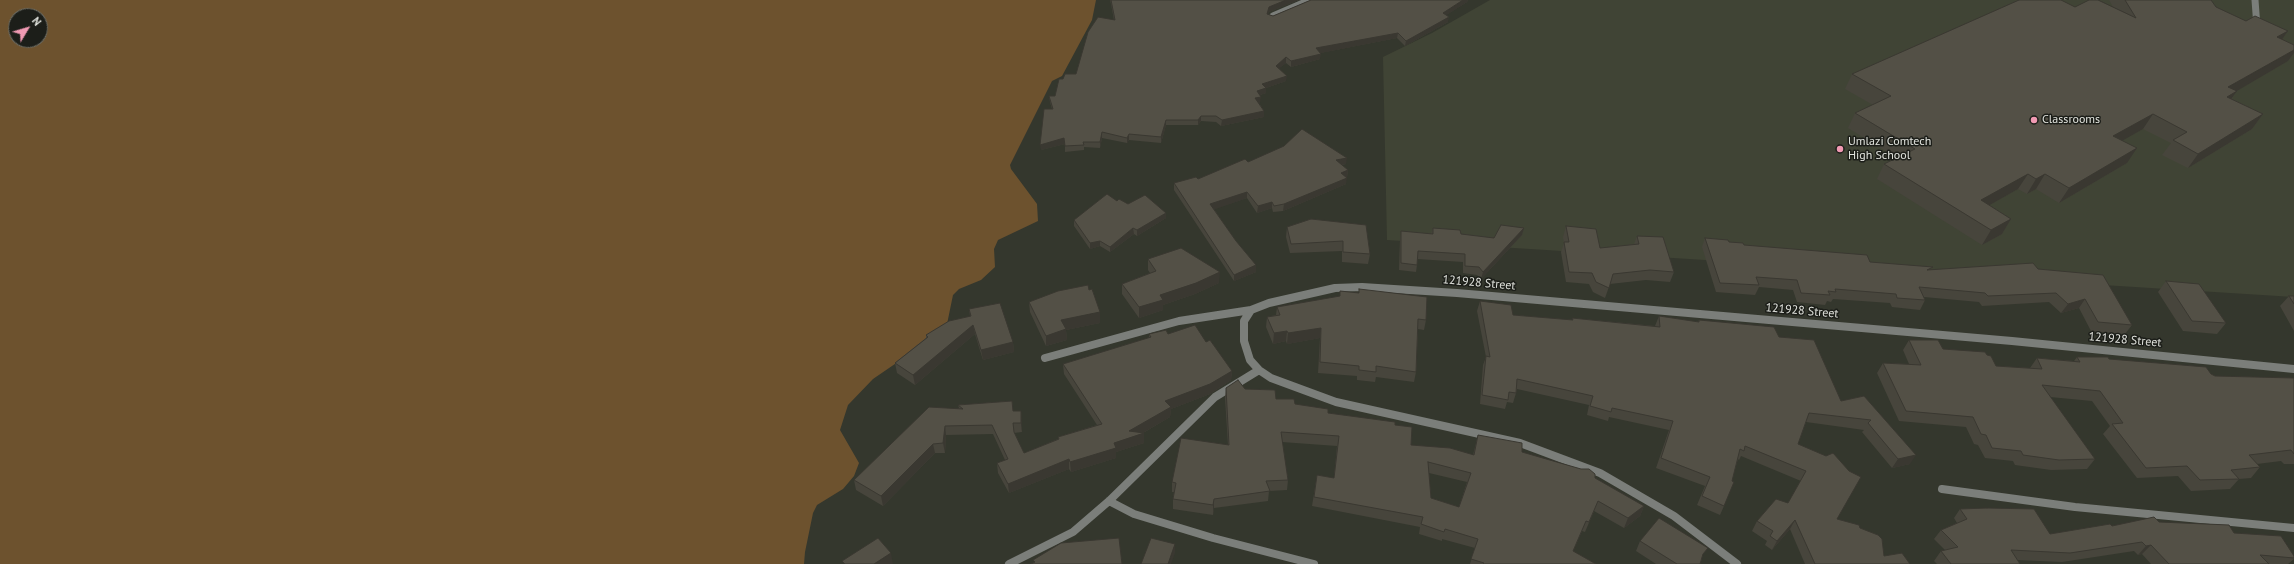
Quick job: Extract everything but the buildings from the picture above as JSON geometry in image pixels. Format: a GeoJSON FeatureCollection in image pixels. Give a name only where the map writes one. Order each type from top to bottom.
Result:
{"type":"FeatureCollection","features":[{"type":"Feature","properties":{"kind":"street"},"geometry":{"type":"LineString","coordinates":[[1271,17],[1310,0]]}},
{"type":"Feature","properties":{"kind":"street"},"geometry":{"type":"LineString","coordinates":[[2255,0],[2257,29]]}},
{"type":"Feature","properties":{"kind":"street","name":"121928 Street"},"geometry":{"type":"LineString","coordinates":[[1045,358],[1179,322],[1251,310],[1269,303],[1311,292],[1335,288],[1362,287],[1465,294],[1988,339],[2294,369]]}},
{"type":"Feature","properties":{"kind":"street"},"geometry":{"type":"LineString","coordinates":[[1251,310],[1244,321],[1244,342],[1250,360],[1259,370],[1292,387],[1336,402],[1520,443],[1600,473],[1674,516],[1737,564]]}},
{"type":"Feature","properties":{"kind":"street"},"geometry":{"type":"LineString","coordinates":[[1008,564],[1073,532],[1109,501],[1215,397],[1259,370]]}},
{"type":"Feature","properties":{"kind":"street"},"geometry":{"type":"LineString","coordinates":[[1942,489],[2075,507],[2294,528]]}},
{"type":"Feature","properties":{"kind":"street"},"geometry":{"type":"LineString","coordinates":[[1109,501],[1134,514],[1213,538],[1314,564]]}},
{"type":"Feature","properties":{"kind":"shaded area"},"geometry":{"type":"Polygon","coordinates":[[[0,0],[1096,0],[1092,20],[1062,76],[1052,81],[1010,165],[1011,169],[1037,204],[1038,221],[998,240],[994,249],[995,267],[981,280],[959,289],[953,295],[946,329],[873,379],[848,405],[840,430],[859,463],[854,476],[843,489],[817,505],[813,513],[804,564],[0,564],[0,0]]]}},
{"type":"Feature","properties":{"kind":"shaded area","name":"Umlazi Comtech High School"},"geometry":{"type":"Polygon","coordinates":[[[1490,0],[2294,0],[2294,297],[1387,240],[1383,57],[1432,33],[1490,0]]]}},
{"type":"Feature","properties":{"kind":"place","name":"Classrooms"},"geometry":{"type":"Point","coordinates":[2034,120]}},
{"type":"Feature","properties":{"kind":"place","name":"Umlazi Comtech High School"},"geometry":{"type":"Point","coordinates":[1840,149]}}]}
